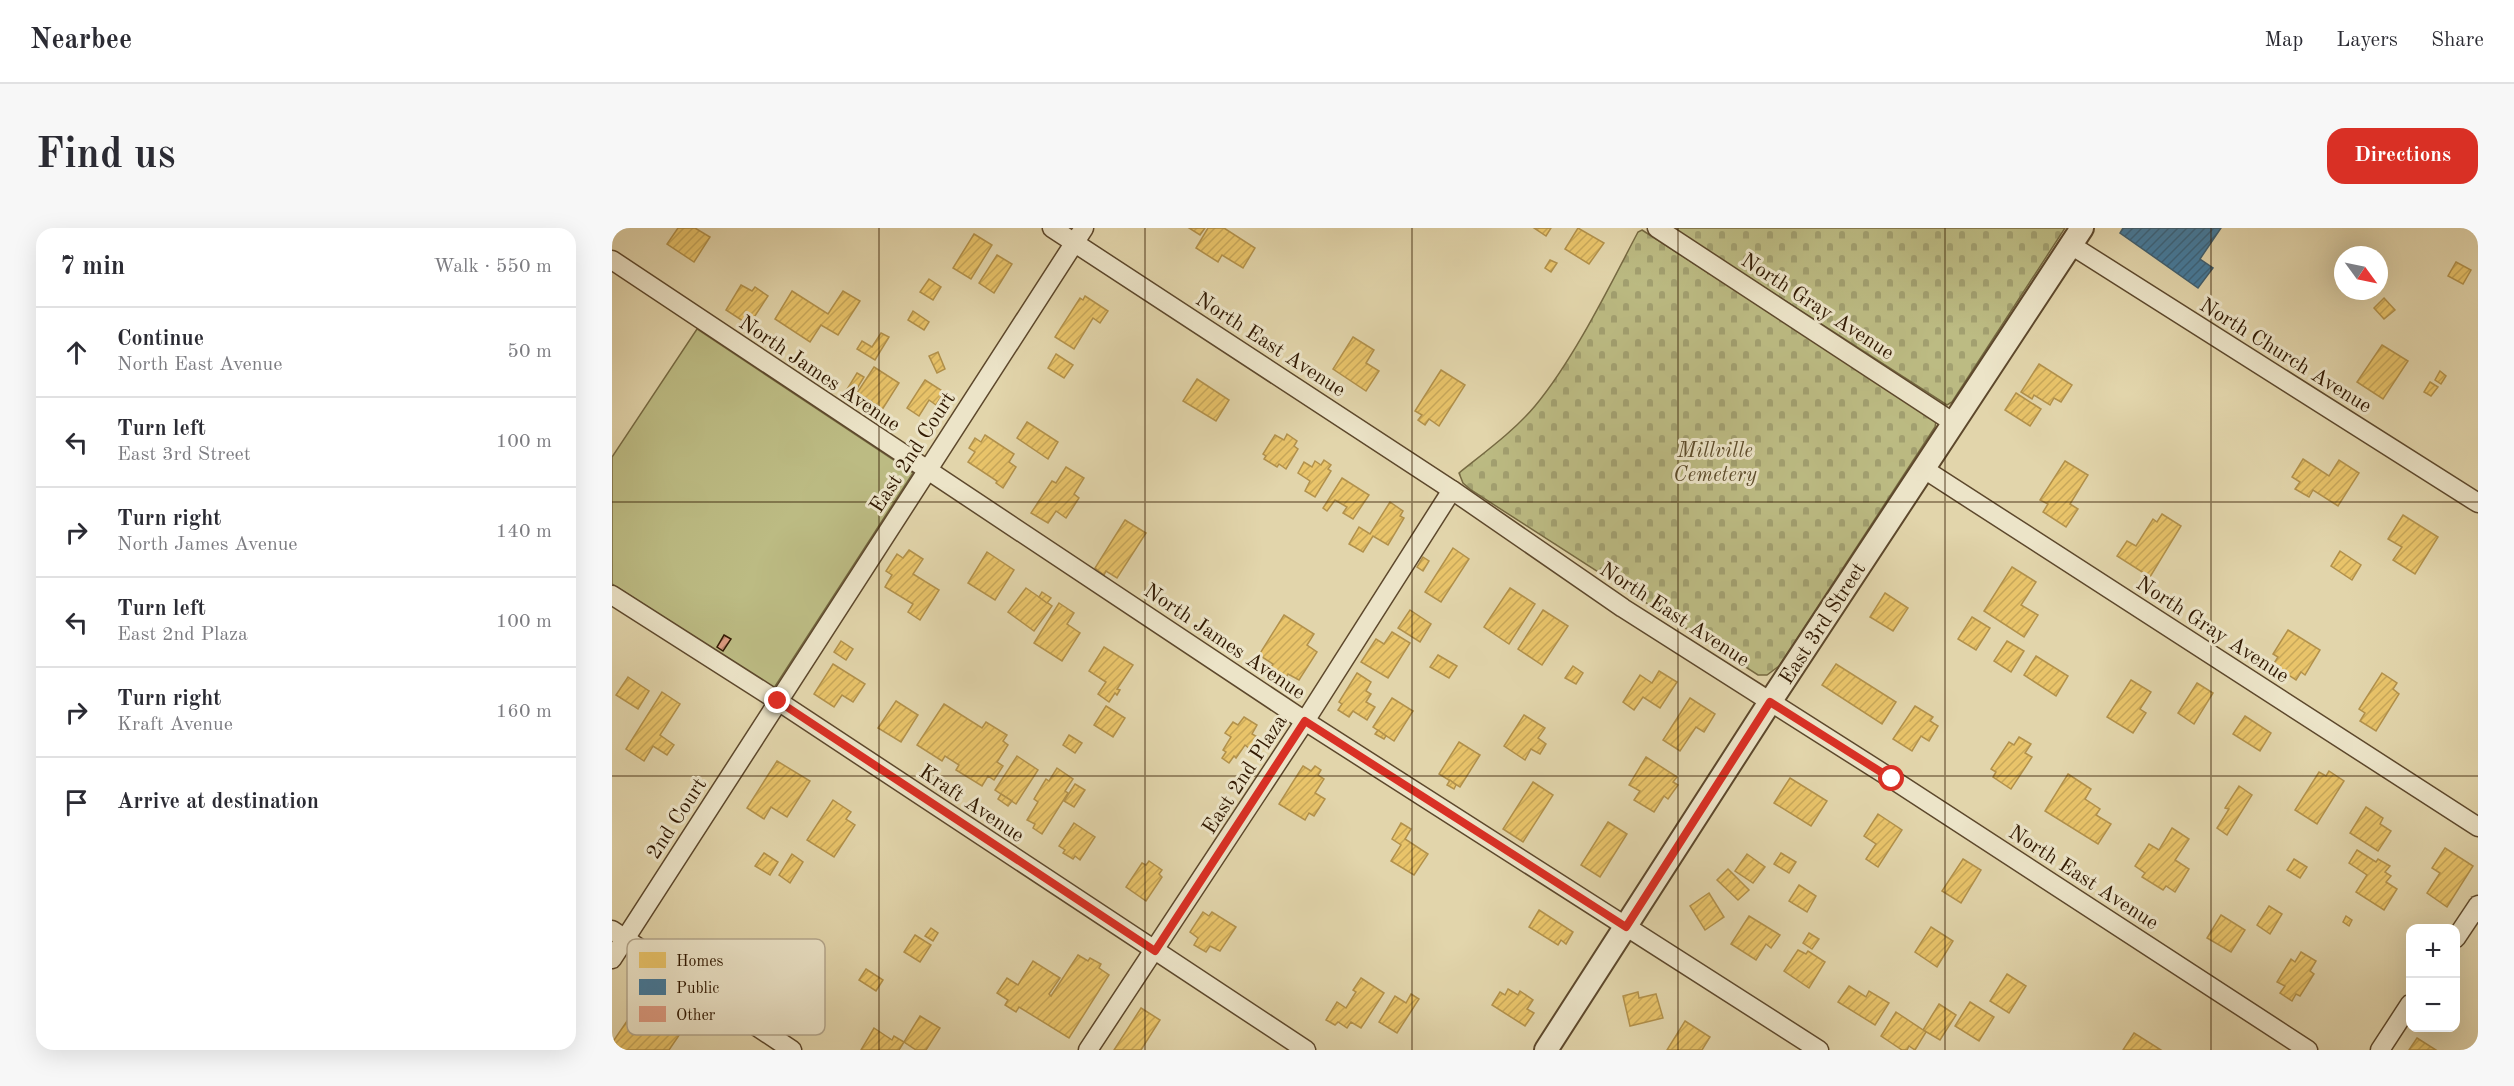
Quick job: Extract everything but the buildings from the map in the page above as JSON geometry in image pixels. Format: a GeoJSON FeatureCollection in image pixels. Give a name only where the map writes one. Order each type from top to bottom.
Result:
{"type":"FeatureCollection","features":[{"type":"Feature","properties":{"kind":"street","name":"North East Avenue"},"geometry":{"type":"LineString","coordinates":[[1052,228],[1079,235],[1623,608],[2308,1050]]}},
{"type":"Feature","properties":{"kind":"street","name":"North Gray Avenue"},"geometry":{"type":"LineString","coordinates":[[1657,228],[1954,423]]}},
{"type":"Feature","properties":{"kind":"street","name":"East 2nd Court"},"geometry":{"type":"LineString","coordinates":[[778,701],[1079,235]]}},
{"type":"Feature","properties":{"kind":"street","name":"East 3rd Street"},"geometry":{"type":"LineString","coordinates":[[1545,1050],[1770,702],[2077,236]]}},
{"type":"Feature","properties":{"kind":"street","name":"North Church Avenue"},"geometry":{"type":"LineString","coordinates":[[2077,236],[2478,503]]}},
{"type":"Feature","properties":{"kind":"street","name":"North James Avenue"},"geometry":{"type":"LineString","coordinates":[[612,261],[1305,721],[1819,1050]]}},
{"type":"Feature","properties":{"kind":"street","name":"North Gray Avenue"},"geometry":{"type":"LineString","coordinates":[[1924,469],[2478,827]]}},
{"type":"Feature","properties":{"kind":"street","name":"East 2nd Plaza"},"geometry":{"type":"LineString","coordinates":[[1088,1050],[1305,721],[1452,490]]}},
{"type":"Feature","properties":{"kind":"street","name":"Kraft Avenue"},"geometry":{"type":"LineString","coordinates":[[612,595],[778,701],[1306,1050]]}},
{"type":"Feature","properties":{"kind":"street","name":"2nd Court"},"geometry":{"type":"LineString","coordinates":[[612,959],[619,935],[778,701]]}},
{"type":"Feature","properties":{"kind":"street"},"geometry":{"type":"LineString","coordinates":[[2460,932],[2478,905]]}},
{"type":"Feature","properties":{"kind":"street"},"geometry":{"type":"LineString","coordinates":[[2380,1050],[2406,1010]]}},
{"type":"Feature","properties":{"kind":"street"},"geometry":{"type":"LineString","coordinates":[[769,1035],[792,1050]]}},
{"type":"Feature","properties":{"kind":"green space"},"geometry":{"type":"Polygon","coordinates":[[[1672,228],[2065,228],[1952,402],[1947,405],[1672,228]]]}},
{"type":"Feature","properties":{"kind":"green space","name":"Millville Cemetery"},"geometry":{"type":"Polygon","coordinates":[[[1642,230],[1936,421],[1935,427],[1779,666],[1767,675],[1758,675],[1471,490],[1463,483],[1459,473],[1499,441],[1535,406],[1563,367],[1638,232],[1642,230]]]}},
{"type":"Feature","properties":{"kind":"green space"},"geometry":{"type":"Polygon","coordinates":[[[697,329],[913,473],[774,688],[612,584],[612,457],[697,329]]]}},
{"type":"Feature","properties":{"kind":"route"},"geometry":{"type":"LineString","coordinates":[[778,701],[1155,951],[1305,721],[1626,927],[1770,702],[1892,779]]}}]}
